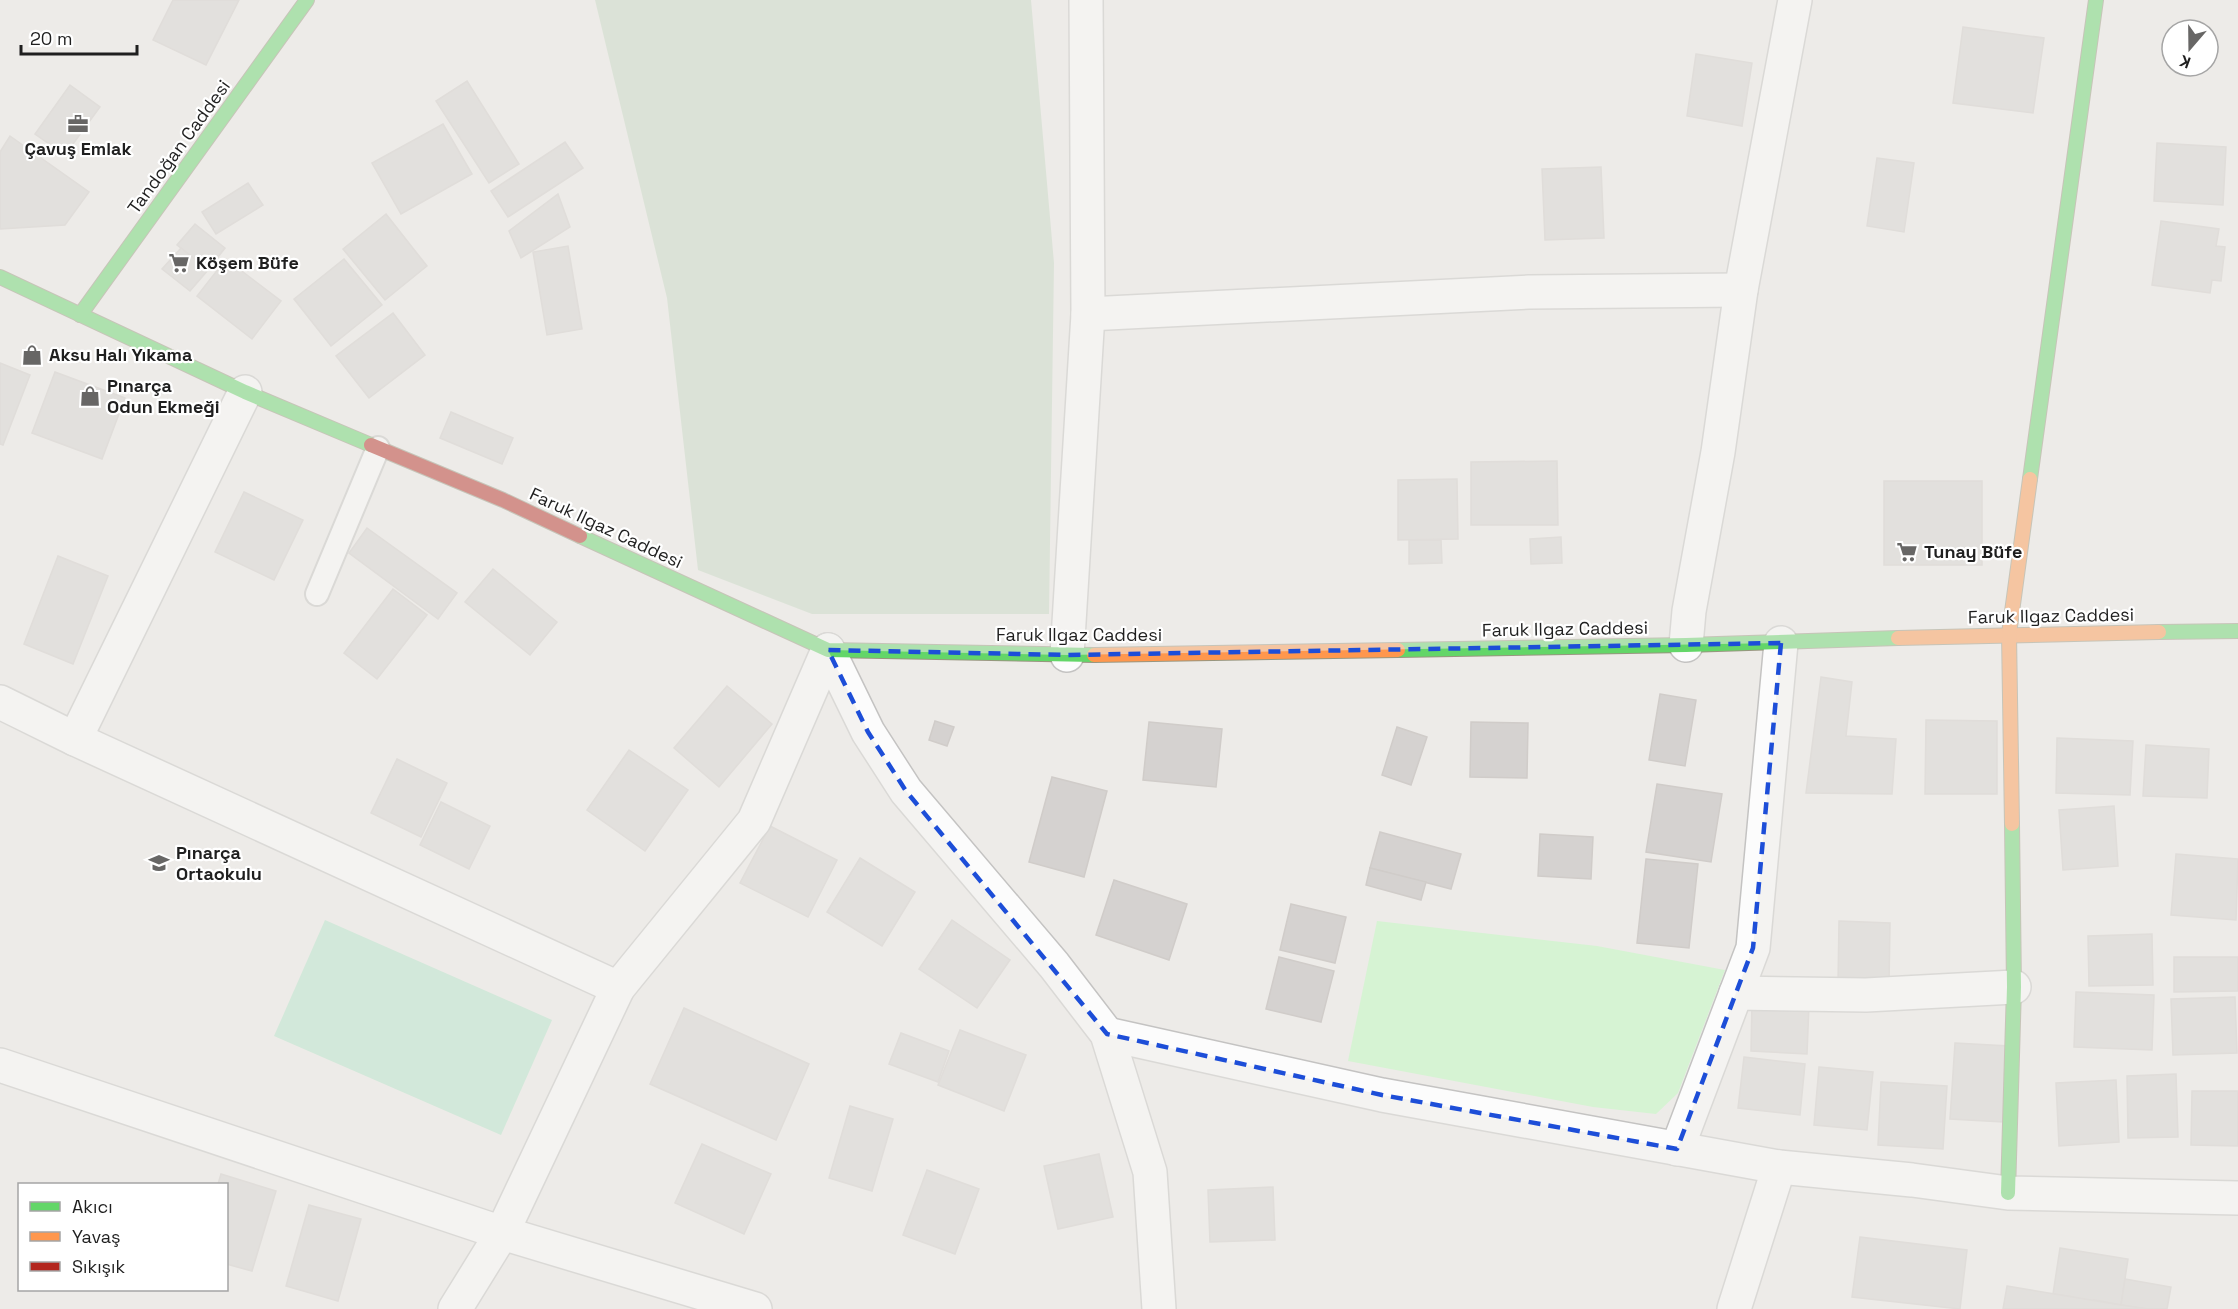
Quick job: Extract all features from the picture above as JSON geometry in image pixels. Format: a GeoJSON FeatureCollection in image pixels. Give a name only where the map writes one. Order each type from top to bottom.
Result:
{"type":"FeatureCollection","features":[{"type":"Feature","properties":{"kind":"street","name":"Tandoğan Caddesi"},"geometry":{"type":"LineString","coordinates":[[80,315],[307,0]]}},
{"type":"Feature","properties":{"kind":"street"},"geometry":{"type":"LineString","coordinates":[[1067,655],[1088,314],[1086,0]]}},
{"type":"Feature","properties":{"kind":"street"},"geometry":{"type":"LineString","coordinates":[[1686,645],[1689,611],[1718,452],[1741,290],[1795,0]]}},
{"type":"Feature","properties":{"kind":"street"},"geometry":{"type":"LineString","coordinates":[[2008,1193],[2014,987],[2009,634],[2096,0]]}},
{"type":"Feature","properties":{"kind":"street","name":"Faruk Ilgaz Caddesi"},"geometry":{"type":"LineString","coordinates":[[0,278],[245,392],[503,500],[828,650],[1067,655],[1686,645],[2009,634],[2238,631]]}},
{"type":"Feature","properties":{"kind":"street"},"geometry":{"type":"LineString","coordinates":[[1088,314],[1529,292],[1741,290]]}},
{"type":"Feature","properties":{"kind":"street"},"geometry":{"type":"LineString","coordinates":[[75,739],[245,392]]}},
{"type":"Feature","properties":{"kind":"street"},"geometry":{"type":"LineString","coordinates":[[1677,1149],[1753,948],[1781,643]]}},
{"type":"Feature","properties":{"kind":"street"},"geometry":{"type":"LineString","coordinates":[[455,1309],[502,1233],[618,988],[754,821],[828,650]]}},
{"type":"Feature","properties":{"kind":"street"},"geometry":{"type":"LineString","coordinates":[[828,650],[868,732],[906,791],[1054,965],[1107,1034],[1150,1172],[1159,1309]]}},
{"type":"Feature","properties":{"kind":"street"},"geometry":{"type":"LineString","coordinates":[[0,702],[75,739],[618,988]]}},
{"type":"Feature","properties":{"kind":"street"},"geometry":{"type":"LineString","coordinates":[[1736,993],[1866,995],[2014,987]]}},
{"type":"Feature","properties":{"kind":"street"},"geometry":{"type":"LineString","coordinates":[[1107,1034],[1382,1095],[1779,1167],[1912,1180],[2008,1193],[2238,1198]]}},
{"type":"Feature","properties":{"kind":"street"},"geometry":{"type":"LineString","coordinates":[[0,1065],[502,1233],[755,1309]]}},
{"type":"Feature","properties":{"kind":"street"},"geometry":{"type":"LineString","coordinates":[[1734,1309],[1779,1167]]}},
{"type":"Feature","properties":{"kind":"lane"},"geometry":{"type":"LineString","coordinates":[[317,594],[378,448]]}},
{"type":"Feature","properties":{"kind":"highlighted area"},"geometry":{"type":"Polygon","coordinates":[[[1781,643],[1753,948],[1677,1149],[1382,1095],[1107,1034],[906,791],[868,732],[828,650],[1067,655],[1781,643]]]}},
{"type":"Feature","properties":{"kind":"green space"},"geometry":{"type":"Polygon","coordinates":[[[595,0],[1031,0],[1054,263],[1049,614],[812,614],[698,570],[667,298],[595,0]]]}},
{"type":"Feature","properties":{"kind":"green space"},"geometry":{"type":"Polygon","coordinates":[[[325,920],[552,1020],[501,1135],[274,1036],[325,920]]]}},
{"type":"Feature","properties":{"kind":"green space"},"geometry":{"type":"Polygon","coordinates":[[[1377,921],[1597,946],[1725,970],[1678,1093],[1656,1114],[1593,1107],[1348,1061],[1377,921]]]}},
{"type":"Feature","properties":{"kind":"building"},"geometry":{"type":"Polygon","coordinates":[[[173,0],[239,0],[206,65],[153,40],[173,0]]]}},
{"type":"Feature","properties":{"kind":"building"},"geometry":{"type":"Polygon","coordinates":[[[1963,27],[2044,38],[2033,113],[1953,103],[1963,27]]]}},
{"type":"Feature","properties":{"kind":"building"},"geometry":{"type":"Polygon","coordinates":[[[1696,54],[1752,63],[1742,126],[1687,116],[1696,54]]]}},
{"type":"Feature","properties":{"kind":"building"},"geometry":{"type":"Polygon","coordinates":[[[467,81],[519,164],[489,183],[436,101],[467,81]]]}},
{"type":"Feature","properties":{"kind":"building"},"geometry":{"type":"Polygon","coordinates":[[[70,85],[100,107],[65,155],[35,134],[70,85]]]}},
{"type":"Feature","properties":{"kind":"building"},"geometry":{"type":"Polygon","coordinates":[[[443,124],[472,174],[401,214],[372,163],[443,124]]]}},
{"type":"Feature","properties":{"kind":"building"},"geometry":{"type":"Polygon","coordinates":[[[10,136],[89,192],[65,225],[0,229],[0,152],[10,136]]]}},
{"type":"Feature","properties":{"kind":"building"},"geometry":{"type":"Polygon","coordinates":[[[565,142],[583,168],[508,217],[491,191],[565,142]]]}},
{"type":"Feature","properties":{"kind":"building"},"geometry":{"type":"Polygon","coordinates":[[[2157,143],[2226,147],[2223,205],[2154,201],[2157,143]]]}},
{"type":"Feature","properties":{"kind":"building"},"geometry":{"type":"Polygon","coordinates":[[[1877,158],[1914,163],[1904,232],[1867,226],[1877,158]]]}},
{"type":"Feature","properties":{"kind":"building"},"geometry":{"type":"Polygon","coordinates":[[[1601,167],[1604,238],[1545,240],[1542,169],[1601,167]]]}},
{"type":"Feature","properties":{"kind":"building"},"geometry":{"type":"Polygon","coordinates":[[[248,183],[263,205],[216,234],[202,212],[248,183]]]}},
{"type":"Feature","properties":{"kind":"building"},"geometry":{"type":"Polygon","coordinates":[[[558,194],[570,227],[521,258],[509,231],[558,194]]]}},
{"type":"Feature","properties":{"kind":"building"},"geometry":{"type":"Polygon","coordinates":[[[386,214],[427,266],[385,300],[343,249],[386,214]]]}},
{"type":"Feature","properties":{"kind":"building"},"geometry":{"type":"Polygon","coordinates":[[[2161,221],[2219,229],[2216,246],[2225,247],[2221,281],[2212,280],[2210,293],[2152,285],[2161,221]]]}},
{"type":"Feature","properties":{"kind":"building"},"geometry":{"type":"Polygon","coordinates":[[[195,224],[225,248],[208,270],[177,245],[195,224]]]}},
{"type":"Feature","properties":{"kind":"building"},"geometry":{"type":"Polygon","coordinates":[[[568,246],[582,329],[547,335],[533,252],[568,246]]]}},
{"type":"Feature","properties":{"kind":"building"},"geometry":{"type":"Polygon","coordinates":[[[181,248],[208,270],[190,291],[162,269],[181,248]]]}},
{"type":"Feature","properties":{"kind":"building"},"geometry":{"type":"Polygon","coordinates":[[[226,259],[281,301],[252,339],[197,296],[226,259]]]}},
{"type":"Feature","properties":{"kind":"building"},"geometry":{"type":"Polygon","coordinates":[[[344,259],[382,305],[331,346],[294,299],[344,259]]]}},
{"type":"Feature","properties":{"kind":"building"},"geometry":{"type":"Polygon","coordinates":[[[393,313],[425,355],[369,398],[336,356],[393,313]]]}},
{"type":"Feature","properties":{"kind":"building"},"geometry":{"type":"Polygon","coordinates":[[[0,363],[30,375],[3,445],[0,444],[0,363]]]}},
{"type":"Feature","properties":{"kind":"building"},"geometry":{"type":"Polygon","coordinates":[[[55,372],[125,398],[102,459],[32,433],[55,372]]]}},
{"type":"Feature","properties":{"kind":"building"},"geometry":{"type":"Polygon","coordinates":[[[451,412],[513,438],[502,464],[440,438],[451,412]]]}},
{"type":"Feature","properties":{"kind":"building"},"geometry":{"type":"Polygon","coordinates":[[[1557,461],[1558,525],[1471,525],[1471,462],[1557,461]]]}},
{"type":"Feature","properties":{"kind":"building"},"geometry":{"type":"Polygon","coordinates":[[[1457,479],[1458,539],[1398,540],[1398,480],[1457,479]]]}},
{"type":"Feature","properties":{"kind":"building"},"geometry":{"type":"Polygon","coordinates":[[[1884,481],[1982,481],[1982,565],[1884,565],[1884,481]]]}},
{"type":"Feature","properties":{"kind":"building"},"geometry":{"type":"Polygon","coordinates":[[[244,492],[303,520],[274,580],[215,552],[244,492]]]}},
{"type":"Feature","properties":{"kind":"building"},"geometry":{"type":"Polygon","coordinates":[[[367,528],[457,593],[438,619],[349,553],[367,528]]]}},
{"type":"Feature","properties":{"kind":"building"},"geometry":{"type":"Polygon","coordinates":[[[1561,537],[1562,563],[1531,564],[1530,539],[1561,537]]]}},
{"type":"Feature","properties":{"kind":"building"},"geometry":{"type":"Polygon","coordinates":[[[1409,540],[1441,540],[1442,563],[1409,564],[1409,540]]]}},
{"type":"Feature","properties":{"kind":"building"},"geometry":{"type":"Polygon","coordinates":[[[58,556],[108,576],[73,664],[24,644],[58,556]]]}},
{"type":"Feature","properties":{"kind":"building"},"geometry":{"type":"Polygon","coordinates":[[[493,569],[557,622],[530,655],[465,602],[493,569]]]}},
{"type":"Feature","properties":{"kind":"building"},"geometry":{"type":"Polygon","coordinates":[[[393,589],[427,615],[377,679],[344,653],[393,589]]]}},
{"type":"Feature","properties":{"kind":"building"},"geometry":{"type":"Polygon","coordinates":[[[1821,677],[1852,682],[1846,736],[1896,739],[1892,794],[1806,793],[1821,677]]]}},
{"type":"Feature","properties":{"kind":"building"},"geometry":{"type":"Polygon","coordinates":[[[727,686],[772,724],[719,787],[674,748],[727,686]]]}},
{"type":"Feature","properties":{"kind":"building"},"geometry":{"type":"Polygon","coordinates":[[[1660,694],[1696,700],[1685,766],[1649,760],[1660,694]]]}},
{"type":"Feature","properties":{"kind":"building"},"geometry":{"type":"Polygon","coordinates":[[[1926,720],[1997,721],[1997,794],[1925,794],[1926,720]]]}},
{"type":"Feature","properties":{"kind":"building"},"geometry":{"type":"Polygon","coordinates":[[[935,721],[954,727],[947,746],[929,740],[935,721]]]}},
{"type":"Feature","properties":{"kind":"building"},"geometry":{"type":"Polygon","coordinates":[[[1149,722],[1222,729],[1216,787],[1143,780],[1149,722]]]}},
{"type":"Feature","properties":{"kind":"building"},"geometry":{"type":"Polygon","coordinates":[[[1471,722],[1528,723],[1527,778],[1470,777],[1471,722]]]}},
{"type":"Feature","properties":{"kind":"building"},"geometry":{"type":"Polygon","coordinates":[[[1397,727],[1427,737],[1411,785],[1382,775],[1397,727]]]}},
{"type":"Feature","properties":{"kind":"building"},"geometry":{"type":"Polygon","coordinates":[[[2057,738],[2133,741],[2130,795],[2056,793],[2057,738]]]}},
{"type":"Feature","properties":{"kind":"building"},"geometry":{"type":"Polygon","coordinates":[[[2146,745],[2209,749],[2207,798],[2143,796],[2146,745]]]}},
{"type":"Feature","properties":{"kind":"building"},"geometry":{"type":"Polygon","coordinates":[[[629,750],[688,790],[645,851],[587,810],[629,750]]]}},
{"type":"Feature","properties":{"kind":"building"},"geometry":{"type":"Polygon","coordinates":[[[397,759],[447,783],[421,837],[371,813],[397,759]]]}},
{"type":"Feature","properties":{"kind":"building"},"geometry":{"type":"Polygon","coordinates":[[[1052,777],[1107,791],[1084,877],[1029,862],[1052,777]]]}},
{"type":"Feature","properties":{"kind":"building"},"geometry":{"type":"Polygon","coordinates":[[[1657,784],[1722,794],[1711,862],[1646,852],[1657,784]]]}},
{"type":"Feature","properties":{"kind":"building"},"geometry":{"type":"Polygon","coordinates":[[[441,802],[490,826],[469,869],[420,845],[441,802]]]}},
{"type":"Feature","properties":{"kind":"building"},"geometry":{"type":"Polygon","coordinates":[[[2114,806],[2118,866],[2063,870],[2059,810],[2114,806]]]}},
{"type":"Feature","properties":{"kind":"building"},"geometry":{"type":"Polygon","coordinates":[[[770,826],[837,860],[808,917],[740,883],[770,826]]]}},
{"type":"Feature","properties":{"kind":"building"},"geometry":{"type":"Polygon","coordinates":[[[1380,832],[1461,854],[1451,889],[1370,868],[1380,832]]]}},
{"type":"Feature","properties":{"kind":"building"},"geometry":{"type":"Polygon","coordinates":[[[1540,834],[1593,837],[1591,879],[1538,876],[1540,834]]]}},
{"type":"Feature","properties":{"kind":"building"},"geometry":{"type":"Polygon","coordinates":[[[2176,854],[2238,859],[2236,920],[2171,915],[2176,854]]]}},
{"type":"Feature","properties":{"kind":"building"},"geometry":{"type":"Polygon","coordinates":[[[860,858],[915,892],[882,946],[827,912],[860,858]]]}},
{"type":"Feature","properties":{"kind":"building"},"geometry":{"type":"Polygon","coordinates":[[[1646,859],[1698,864],[1689,948],[1637,943],[1646,859]]]}},
{"type":"Feature","properties":{"kind":"building"},"geometry":{"type":"Polygon","coordinates":[[[1370,868],[1426,882],[1421,900],[1366,885],[1370,868]]]}},
{"type":"Feature","properties":{"kind":"building"},"geometry":{"type":"Polygon","coordinates":[[[1114,880],[1187,904],[1169,960],[1096,935],[1114,880]]]}},
{"type":"Feature","properties":{"kind":"building"},"geometry":{"type":"Polygon","coordinates":[[[1291,904],[1346,917],[1335,963],[1280,950],[1291,904]]]}},
{"type":"Feature","properties":{"kind":"building"},"geometry":{"type":"Polygon","coordinates":[[[952,920],[1010,960],[977,1008],[919,969],[952,920]]]}},
{"type":"Feature","properties":{"kind":"building"},"geometry":{"type":"Polygon","coordinates":[[[1839,921],[1890,923],[1889,985],[1838,984],[1839,921]]]}},
{"type":"Feature","properties":{"kind":"building"},"geometry":{"type":"Polygon","coordinates":[[[2152,934],[2153,985],[2089,986],[2088,936],[2152,934]]]}},
{"type":"Feature","properties":{"kind":"building"},"geometry":{"type":"Polygon","coordinates":[[[1279,957],[1334,971],[1321,1022],[1266,1009],[1279,957]]]}},
{"type":"Feature","properties":{"kind":"building"},"geometry":{"type":"Polygon","coordinates":[[[2174,957],[2238,957],[2238,991],[2174,992],[2174,957]]]}},
{"type":"Feature","properties":{"kind":"building"},"geometry":{"type":"Polygon","coordinates":[[[2076,992],[2154,995],[2152,1050],[2074,1047],[2076,992]]]}},
{"type":"Feature","properties":{"kind":"building"},"geometry":{"type":"Polygon","coordinates":[[[2235,997],[2237,1053],[2173,1055],[2171,999],[2235,997]]]}},
{"type":"Feature","properties":{"kind":"building"},"geometry":{"type":"Polygon","coordinates":[[[1752,1002],[1809,1005],[1807,1054],[1751,1051],[1752,1002]]]}},
{"type":"Feature","properties":{"kind":"building"},"geometry":{"type":"Polygon","coordinates":[[[684,1008],[809,1064],[776,1140],[650,1084],[684,1008]]]}},
{"type":"Feature","properties":{"kind":"building"},"geometry":{"type":"Polygon","coordinates":[[[960,1030],[1026,1055],[1004,1111],[938,1085],[960,1030]]]}},
{"type":"Feature","properties":{"kind":"building"},"geometry":{"type":"Polygon","coordinates":[[[901,1033],[949,1051],[938,1082],[889,1064],[901,1033]]]}},
{"type":"Feature","properties":{"kind":"building"},"geometry":{"type":"Polygon","coordinates":[[[1955,1043],[2009,1046],[2003,1122],[1950,1119],[1955,1043]]]}},
{"type":"Feature","properties":{"kind":"building"},"geometry":{"type":"Polygon","coordinates":[[[1744,1057],[1805,1064],[1800,1115],[1738,1108],[1744,1057]]]}},
{"type":"Feature","properties":{"kind":"building"},"geometry":{"type":"Polygon","coordinates":[[[1819,1067],[1873,1072],[1867,1130],[1814,1125],[1819,1067]]]}},
{"type":"Feature","properties":{"kind":"building"},"geometry":{"type":"Polygon","coordinates":[[[2176,1074],[2178,1137],[2128,1138],[2127,1076],[2176,1074]]]}},
{"type":"Feature","properties":{"kind":"building"},"geometry":{"type":"Polygon","coordinates":[[[2116,1080],[2119,1142],[2059,1146],[2056,1083],[2116,1080]]]}},
{"type":"Feature","properties":{"kind":"building"},"geometry":{"type":"Polygon","coordinates":[[[1881,1082],[1947,1086],[1943,1149],[1878,1145],[1881,1082]]]}},
{"type":"Feature","properties":{"kind":"building"},"geometry":{"type":"Polygon","coordinates":[[[2192,1091],[2238,1091],[2238,1146],[2191,1145],[2192,1091]]]}},
{"type":"Feature","properties":{"kind":"building"},"geometry":{"type":"Polygon","coordinates":[[[850,1106],[893,1119],[872,1191],[829,1178],[850,1106]]]}},
{"type":"Feature","properties":{"kind":"building"},"geometry":{"type":"Polygon","coordinates":[[[702,1144],[771,1174],[744,1234],[675,1203],[702,1144]]]}},
{"type":"Feature","properties":{"kind":"building"},"geometry":{"type":"Polygon","coordinates":[[[1099,1154],[1113,1217],[1058,1229],[1044,1166],[1099,1154]]]}},
{"type":"Feature","properties":{"kind":"building"},"geometry":{"type":"Polygon","coordinates":[[[927,1170],[979,1189],[955,1254],[903,1235],[927,1170]]]}},
{"type":"Feature","properties":{"kind":"building"},"geometry":{"type":"Polygon","coordinates":[[[221,1174],[276,1191],[252,1271],[228,1265],[228,1183],[218,1183],[221,1174]]]}},
{"type":"Feature","properties":{"kind":"building"},"geometry":{"type":"Polygon","coordinates":[[[1273,1187],[1275,1240],[1210,1242],[1208,1190],[1273,1187]]]}},
{"type":"Feature","properties":{"kind":"building"},"geometry":{"type":"Polygon","coordinates":[[[309,1205],[361,1219],[338,1301],[286,1286],[309,1205]]]}},
{"type":"Feature","properties":{"kind":"building"},"geometry":{"type":"Polygon","coordinates":[[[1860,1237],[1967,1250],[1960,1309],[1852,1297],[1860,1237]]]}},
{"type":"Feature","properties":{"kind":"building"},"geometry":{"type":"Polygon","coordinates":[[[2060,1248],[2128,1259],[2121,1305],[2094,1300],[2093,1309],[2071,1309],[2073,1297],[2053,1294],[2060,1248]]]}},
{"type":"Feature","properties":{"kind":"building"},"geometry":{"type":"Polygon","coordinates":[[[2125,1279],[2171,1287],[2167,1309],[2121,1305],[2125,1279]]]}},
{"type":"Feature","properties":{"kind":"building"},"geometry":{"type":"Polygon","coordinates":[[[2007,1286],[2121,1305],[2148,1309],[2003,1309],[2007,1286]]]}},
{"type":"Feature","properties":{"kind":"traffic: fast"},"geometry":{"type":"LineString","coordinates":[[80,315],[307,0]]}},
{"type":"Feature","properties":{"kind":"traffic: fast"},"geometry":{"type":"LineString","coordinates":[[2030,479],[2096,0]]}},
{"type":"Feature","properties":{"kind":"traffic: fast"},"geometry":{"type":"LineString","coordinates":[[0,277],[245,392],[371,445]]}},
{"type":"Feature","properties":{"kind":"traffic: fast"},"geometry":{"type":"LineString","coordinates":[[580,536],[828,650],[1094,655]]}},
{"type":"Feature","properties":{"kind":"traffic: fast"},"geometry":{"type":"LineString","coordinates":[[2159,632],[2238,631]]}},
{"type":"Feature","properties":{"kind":"traffic: fast"},"geometry":{"type":"LineString","coordinates":[[1398,650],[1686,645],[1898,638]]}},
{"type":"Feature","properties":{"kind":"traffic: fast"},"geometry":{"type":"LineString","coordinates":[[2008,1193],[2014,987],[2012,824]]}},
{"type":"Feature","properties":{"kind":"traffic: slow"},"geometry":{"type":"LineString","coordinates":[[2012,824],[2009,634],[2030,479]]}},
{"type":"Feature","properties":{"kind":"traffic: slow"},"geometry":{"type":"LineString","coordinates":[[1898,638],[2159,632]]}},
{"type":"Feature","properties":{"kind":"traffic: slow"},"geometry":{"type":"LineString","coordinates":[[1094,655],[1398,650]]}},
{"type":"Feature","properties":{"kind":"traffic: jam"},"geometry":{"type":"LineString","coordinates":[[371,445],[503,500],[580,536]]}},
{"type":"Feature","properties":{"kind":"place","name":"Çavuş Emlak"},"geometry":{"type":"Point","coordinates":[78,124]}},
{"type":"Feature","properties":{"kind":"place","name":"Köşem Büfe"},"geometry":{"type":"Point","coordinates":[179,263]}},
{"type":"Feature","properties":{"kind":"place","name":"Aksu Halı Yıkama"},"geometry":{"type":"Point","coordinates":[32,355]}},
{"type":"Feature","properties":{"kind":"place","name":"Pınarça Odun Ekmeği"},"geometry":{"type":"Point","coordinates":[90,396]}},
{"type":"Feature","properties":{"kind":"place","name":"Tunay Büfe"},"geometry":{"type":"Point","coordinates":[1907,552]}},
{"type":"Feature","properties":{"kind":"place","name":"Pınarça Ortaokulu"},"geometry":{"type":"Point","coordinates":[159,863]}}]}
